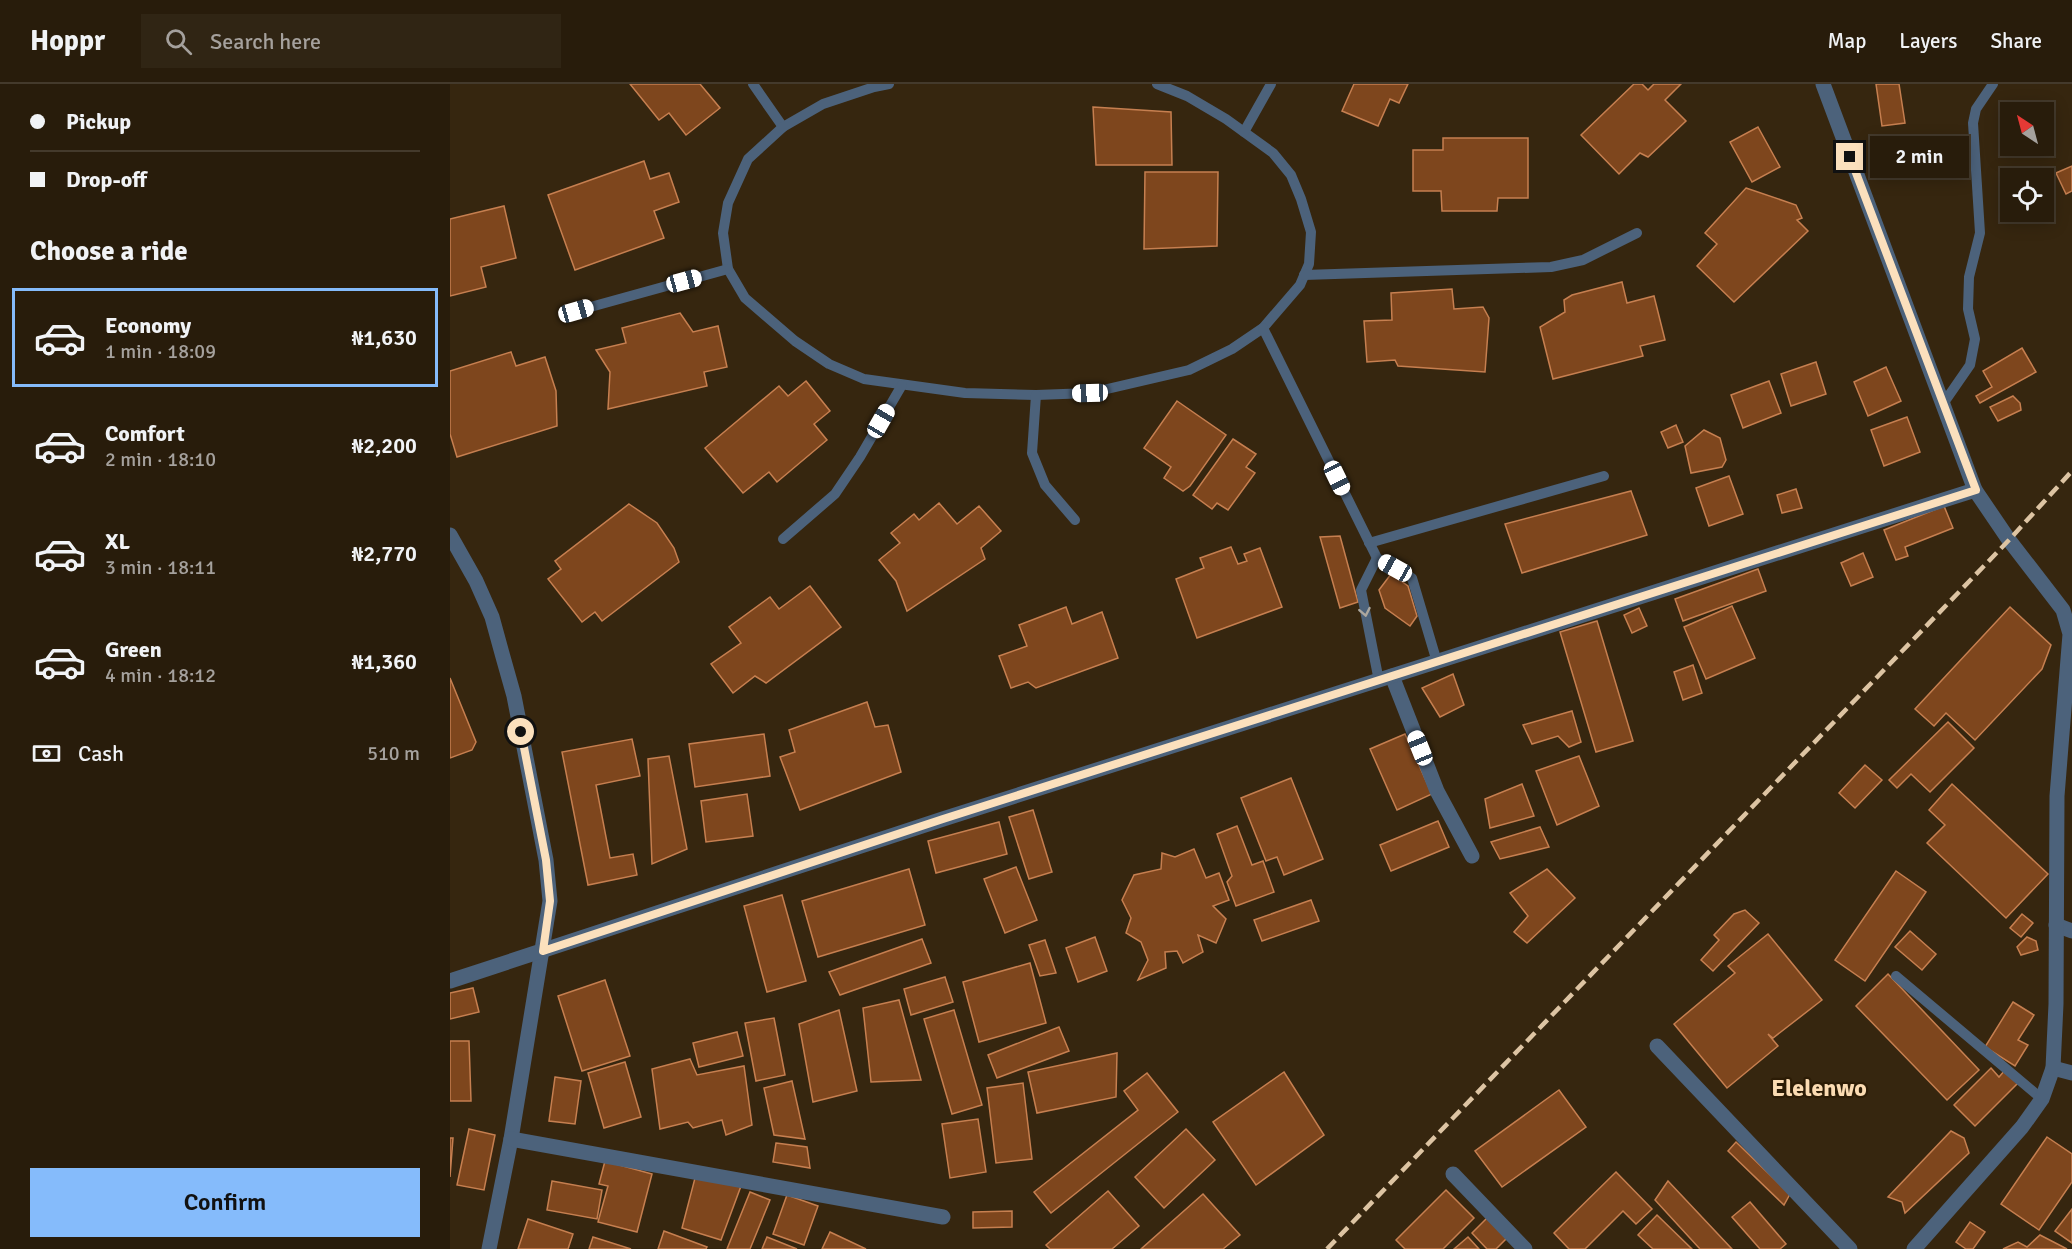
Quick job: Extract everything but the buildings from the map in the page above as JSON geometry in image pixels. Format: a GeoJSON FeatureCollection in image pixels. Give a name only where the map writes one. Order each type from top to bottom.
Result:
{"type":"FeatureCollection","features":[{"type":"Feature","properties":{"kind":"street"},"geometry":{"type":"LineString","coordinates":[[1823,84],[1976,490],[2009,540],[2063,610],[2070,634],[2067,717],[2057,796],[2056,1004],[2053,1068],[2042,1099],[2022,1127],[1914,1249]]}},
{"type":"Feature","properties":{"kind":"street"},"geometry":{"type":"LineString","coordinates":[[450,981],[943,819],[1976,490]]}},
{"type":"Feature","properties":{"kind":"street"},"geometry":{"type":"LineString","coordinates":[[450,536],[476,581],[492,617],[514,696],[546,860],[550,901],[511,1139],[489,1249]]}},
{"type":"Feature","properties":{"kind":"street"},"geometry":{"type":"LineString","coordinates":[[1386,679],[1437,791],[1472,856]]}},
{"type":"Feature","properties":{"kind":"street"},"geometry":{"type":"LineString","coordinates":[[2056,925],[2072,931]]}},
{"type":"Feature","properties":{"kind":"street"},"geometry":{"type":"LineString","coordinates":[[1657,1046],[1850,1249]]}},
{"type":"Feature","properties":{"kind":"street"},"geometry":{"type":"LineString","coordinates":[[2053,1068],[2072,1073]]}},
{"type":"Feature","properties":{"kind":"street"},"geometry":{"type":"LineString","coordinates":[[511,1139],[944,1217]]}},
{"type":"Feature","properties":{"kind":"street"},"geometry":{"type":"LineString","coordinates":[[1453,1174],[1526,1249]]}},
{"type":"Feature","properties":{"kind":"lane"},"geometry":{"type":"LineString","coordinates":[[753,84],[783,127]]}},
{"type":"Feature","properties":{"kind":"lane"},"geometry":{"type":"LineString","coordinates":[[890,84],[823,104],[783,127],[748,159],[728,203],[723,233],[728,269],[745,298],[795,341],[829,364],[864,379],[965,393],[1036,395],[1090,393],[1189,370],[1232,350],[1263,328],[1300,285],[1309,264],[1311,232],[1291,175],[1273,153],[1226,118],[1187,96],[1157,84]]}},
{"type":"Feature","properties":{"kind":"lane"},"geometry":{"type":"LineString","coordinates":[[1244,132],[1271,84]]}},
{"type":"Feature","properties":{"kind":"lane"},"geometry":{"type":"LineString","coordinates":[[1943,404],[1970,365],[1975,339],[1968,309],[1970,277],[1980,233],[1973,123],[1976,109],[1993,84]]}},
{"type":"Feature","properties":{"kind":"lane"},"geometry":{"type":"LineString","coordinates":[[1304,275],[1551,267],[1583,260],[1637,233]]}},
{"type":"Feature","properties":{"kind":"lane"},"geometry":{"type":"LineString","coordinates":[[576,311],[728,269]]}},
{"type":"Feature","properties":{"kind":"lane"},"geometry":{"type":"LineString","coordinates":[[1263,328],[1377,558],[1412,578],[1437,662]]}},
{"type":"Feature","properties":{"kind":"lane"},"geometry":{"type":"LineString","coordinates":[[783,538],[835,494],[860,457],[902,385]]}},
{"type":"Feature","properties":{"kind":"lane"},"geometry":{"type":"LineString","coordinates":[[1036,395],[1032,453],[1045,485],[1075,520]]}},
{"type":"Feature","properties":{"kind":"lane"},"geometry":{"type":"LineString","coordinates":[[1369,543],[1604,476]]}},
{"type":"Feature","properties":{"kind":"lane"},"geometry":{"type":"LineString","coordinates":[[1377,558],[1361,590],[1386,679]]}},
{"type":"Feature","properties":{"kind":"lane"},"geometry":{"type":"LineString","coordinates":[[1896,976],[2042,1099]]}},
{"type":"Feature","properties":{"kind":"railway"},"geometry":{"type":"LineString","coordinates":[[1327,1249],[2009,540],[2072,471]]}},
{"type":"Feature","properties":{"kind":"district","name":"Elelenwo"},"geometry":{"type":"Point","coordinates":[1819,1088]}},
{"type":"Feature","properties":{"kind":"route"},"geometry":{"type":"LineString","coordinates":[[521,732],[546,860],[550,901],[543,951],[943,819],[1976,490],[1850,157]]}}]}
